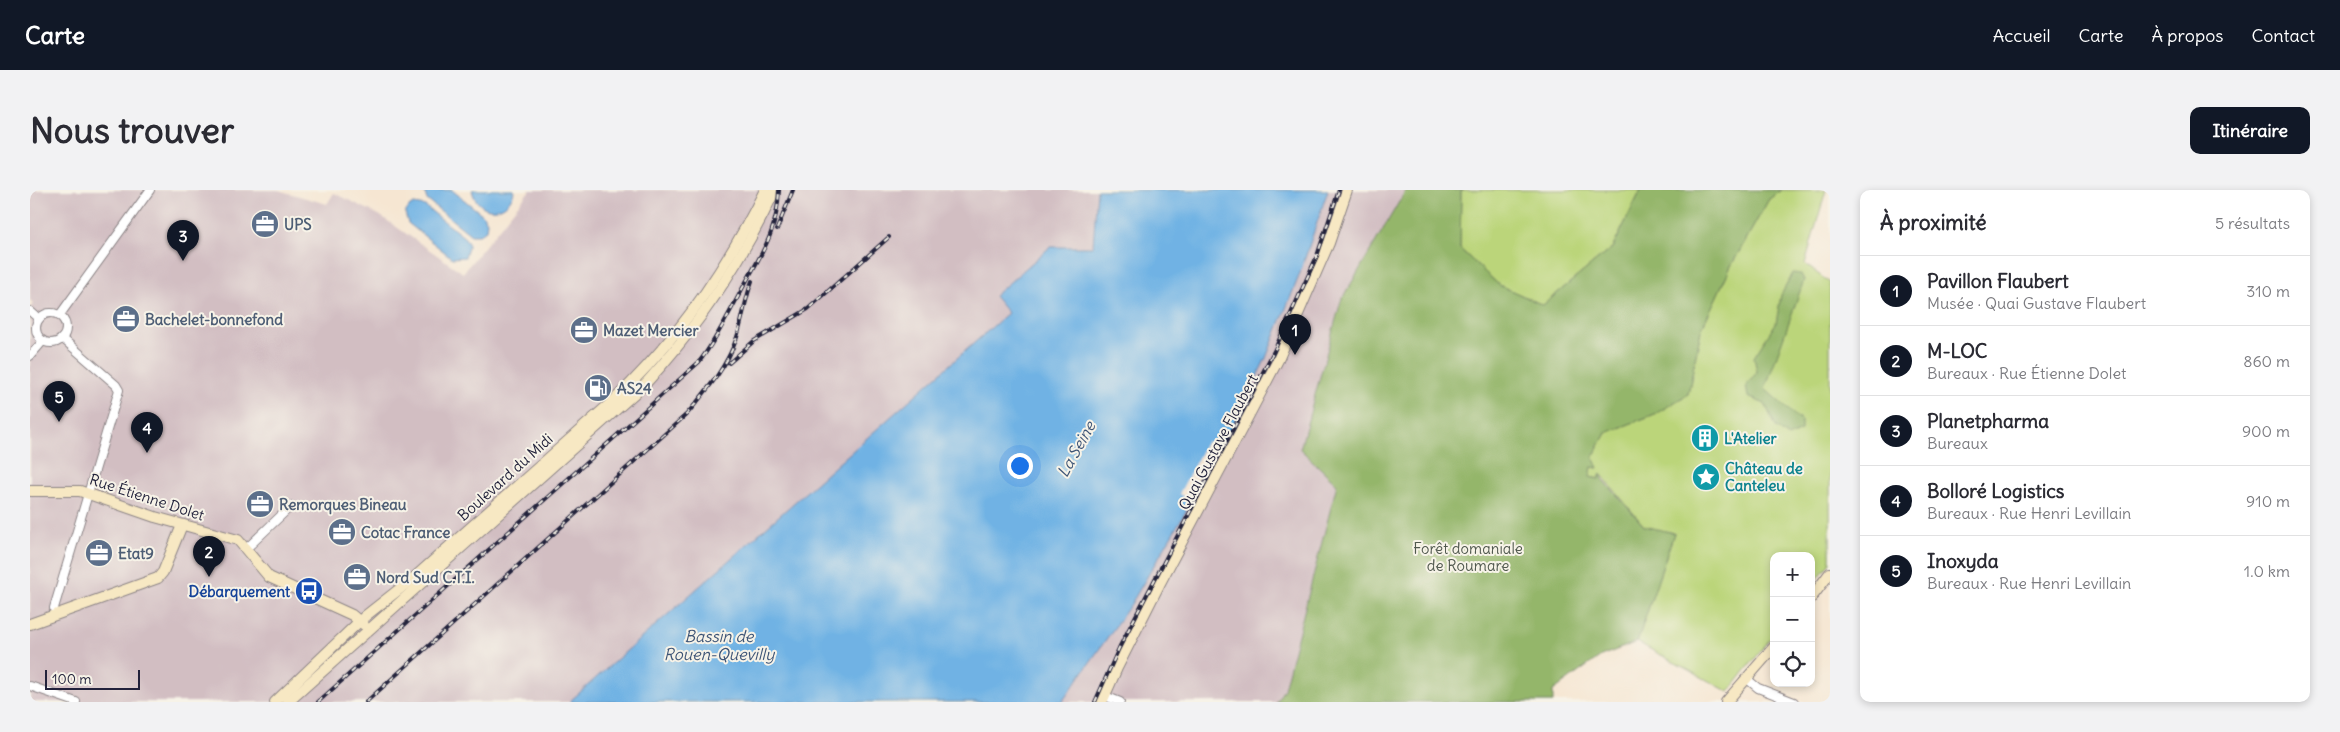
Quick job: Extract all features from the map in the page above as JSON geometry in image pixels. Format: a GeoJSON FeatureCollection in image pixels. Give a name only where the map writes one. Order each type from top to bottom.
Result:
{"type":"FeatureCollection","features":[{"type":"Feature","properties":{"kind":"main road","name":"Boulevard du Midi"},"geometry":{"type":"LineString","coordinates":[[642,386],[651,370],[683,328],[728,260],[765,190]]}},
{"type":"Feature","properties":{"kind":"main road","name":"Boulevard du Midi"},"geometry":{"type":"LineString","coordinates":[[275,702],[642,386],[698,321],[736,263],[775,190]]}},
{"type":"Feature","properties":{"kind":"main road","name":"Quai Gustave Flaubert"},"geometry":{"type":"LineString","coordinates":[[1104,699],[1160,582],[1278,360],[1329,244],[1347,190]]}},
{"type":"Feature","properties":{"kind":"main road","name":"Boulevard du Midi"},"geometry":{"type":"LineString","coordinates":[[288,702],[416,576],[614,400],[683,328],[698,321]]}},
{"type":"Feature","properties":{"kind":"main road","name":"Rue Étienne Dolet"},"geometry":{"type":"LineString","coordinates":[[30,491],[69,490],[89,494],[182,525],[233,538],[248,550]]}},
{"type":"Feature","properties":{"kind":"main road"},"geometry":{"type":"LineString","coordinates":[[30,624],[158,578],[164,572],[182,525]]}},
{"type":"Feature","properties":{"kind":"main road"},"geometry":{"type":"LineString","coordinates":[[248,550],[266,574],[274,580],[366,624]]}},
{"type":"Feature","properties":{"kind":"main road"},"geometry":{"type":"LineString","coordinates":[[1812,597],[1830,573]]}},
{"type":"Feature","properties":{"kind":"main road"},"geometry":{"type":"LineString","coordinates":[[1726,702],[1770,652]]}},
{"type":"Feature","properties":{"kind":"street"},"geometry":{"type":"LineString","coordinates":[[59,316],[150,190]]}},
{"type":"Feature","properties":{"kind":"street"},"geometry":{"type":"LineString","coordinates":[[30,311],[39,319]]}},
{"type":"Feature","properties":{"kind":"street"},"geometry":{"type":"LineString","coordinates":[[49,314],[59,316],[65,325],[65,332],[62,338],[51,343],[43,340],[36,330],[39,319],[49,314]]}},
{"type":"Feature","properties":{"kind":"street"},"geometry":{"type":"LineString","coordinates":[[55,615],[54,608],[120,390],[62,338]]}},
{"type":"Feature","properties":{"kind":"street"},"geometry":{"type":"LineString","coordinates":[[30,356],[43,340]]}},
{"type":"Feature","properties":{"kind":"street"},"geometry":{"type":"LineString","coordinates":[[248,550],[291,506]]}},
{"type":"Feature","properties":{"kind":"street"},"geometry":{"type":"LineString","coordinates":[[1747,680],[1758,688],[1794,702]]}},
{"type":"Feature","properties":{"kind":"street"},"geometry":{"type":"LineString","coordinates":[[30,686],[76,702]]}},
{"type":"Feature","properties":{"kind":"street"},"geometry":{"type":"LineString","coordinates":[[1104,699],[1120,702]]}},
{"type":"Feature","properties":{"kind":"shaded area"},"geometry":{"type":"Polygon","coordinates":[[[30,190],[278,190],[327,204],[334,193],[379,215],[463,273],[530,190],[1097,190],[1093,247],[1050,247],[995,296],[1009,312],[569,702],[30,702],[30,310],[33,303],[30,300],[30,190]]]}},
{"type":"Feature","properties":{"kind":"shaded area"},"geometry":{"type":"Polygon","coordinates":[[[1321,190],[1406,190],[1339,479],[1338,499],[1320,550],[1282,702],[1108,702],[1108,700],[1101,702],[1055,702],[1321,190]]]}},
{"type":"Feature","properties":{"kind":"green space","name":"Forêt domaniale de Roumare"},"geometry":{"type":"Polygon","coordinates":[[[1406,190],[1461,190],[1460,249],[1499,285],[1543,305],[1613,247],[1641,190],[1782,190],[1769,199],[1731,266],[1701,330],[1688,394],[1655,414],[1606,433],[1593,457],[1598,468],[1592,467],[1590,477],[1599,479],[1601,473],[1603,479],[1644,526],[1674,533],[1637,642],[1601,656],[1553,691],[1553,702],[1276,702],[1284,689],[1337,484],[1300,449],[1341,301],[1406,190]]]}},
{"type":"Feature","properties":{"kind":"green space"},"geometry":{"type":"Polygon","coordinates":[[[1461,190],[1641,190],[1613,247],[1543,305],[1499,285],[1460,249],[1461,190]]]}},
{"type":"Feature","properties":{"kind":"green space"},"geometry":{"type":"Polygon","coordinates":[[[1782,190],[1826,190],[1805,264],[1830,283],[1830,563],[1815,582],[1815,552],[1770,552],[1770,639],[1729,692],[1637,642],[1674,533],[1644,526],[1601,474],[1599,479],[1590,477],[1592,467],[1597,468],[1593,457],[1606,433],[1655,414],[1688,394],[1701,330],[1731,266],[1769,199],[1782,190]]]}},
{"type":"Feature","properties":{"kind":"green space"},"geometry":{"type":"Polygon","coordinates":[[[1793,273],[1801,274],[1804,280],[1765,389],[1801,421],[1801,431],[1788,437],[1776,427],[1765,404],[1748,397],[1746,386],[1757,372],[1754,357],[1776,323],[1781,295],[1793,273]]]}},
{"type":"Feature","properties":{"kind":"water"},"geometry":{"type":"Polygon","coordinates":[[[424,190],[452,190],[483,215],[487,222],[486,230],[479,235],[471,235],[427,200],[424,190]]]}},
{"type":"Feature","properties":{"kind":"water"},"geometry":{"type":"Polygon","coordinates":[[[472,190],[513,190],[514,192],[505,205],[499,209],[492,209],[480,204],[472,190]]]}},
{"type":"Feature","properties":{"kind":"water"},"geometry":{"type":"Polygon","coordinates":[[[1097,190],[1328,190],[1299,276],[1266,358],[1221,449],[1131,604],[1062,702],[569,702],[1008,313],[994,296],[1050,247],[1093,247],[1097,190]]]}},
{"type":"Feature","properties":{"kind":"water"},"geometry":{"type":"Polygon","coordinates":[[[414,204],[425,206],[465,238],[469,245],[465,257],[452,258],[408,223],[405,213],[414,204]]]}},
{"type":"Feature","properties":{"kind":"pier"},"geometry":{"type":"Polygon","coordinates":[[[1207,441],[1221,449],[1192,501],[1179,494],[1207,441]]]}},
{"type":"Feature","properties":{"kind":"railway"},"geometry":{"type":"LineString","coordinates":[[318,702],[699,362],[721,328],[761,256],[775,220],[779,190]]}},
{"type":"Feature","properties":{"kind":"railway"},"geometry":{"type":"LineString","coordinates":[[777,229],[793,190]]}},
{"type":"Feature","properties":{"kind":"railway"},"geometry":{"type":"LineString","coordinates":[[1095,702],[1119,648],[1274,351],[1317,256],[1339,190]]}},
{"type":"Feature","properties":{"kind":"railway"},"geometry":{"type":"LineString","coordinates":[[729,363],[754,341],[808,309],[889,237]]}},
{"type":"Feature","properties":{"kind":"railway"},"geometry":{"type":"LineString","coordinates":[[366,702],[687,414],[716,378],[733,348],[752,281]]}},
{"type":"Feature","properties":{"kind":"place","name":"UPS"},"geometry":{"type":"Point","coordinates":[265,224]}},
{"type":"Feature","properties":{"kind":"place","name":"Planetpharma"},"geometry":{"type":"Point","coordinates":[183,261]}},
{"type":"Feature","properties":{"kind":"place","name":"Bachelet-bonnefond"},"geometry":{"type":"Point","coordinates":[126,319]}},
{"type":"Feature","properties":{"kind":"place","name":"Mazet Mercier"},"geometry":{"type":"Point","coordinates":[584,330]}},
{"type":"Feature","properties":{"kind":"place","name":"Pavillon Flaubert"},"geometry":{"type":"Point","coordinates":[1295,355]}},
{"type":"Feature","properties":{"kind":"place","name":"AS24"},"geometry":{"type":"Point","coordinates":[598,388]}},
{"type":"Feature","properties":{"kind":"place","name":"Inoxyda"},"geometry":{"type":"Point","coordinates":[59,422]}},
{"type":"Feature","properties":{"kind":"place","name":"L'Atelier"},"geometry":{"type":"Point","coordinates":[1705,438]}},
{"type":"Feature","properties":{"kind":"place","name":"Bolloré Logistics"},"geometry":{"type":"Point","coordinates":[147,453]}},
{"type":"Feature","properties":{"kind":"place","name":"Château de Canteleu"},"geometry":{"type":"Point","coordinates":[1706,477]}},
{"type":"Feature","properties":{"kind":"place","name":"Remorques Bineau"},"geometry":{"type":"Point","coordinates":[260,504]}},
{"type":"Feature","properties":{"kind":"place","name":"Cotac France"},"geometry":{"type":"Point","coordinates":[342,532]}},
{"type":"Feature","properties":{"kind":"place","name":"Etat9"},"geometry":{"type":"Point","coordinates":[99,553]}},
{"type":"Feature","properties":{"kind":"place","name":"M-LOC"},"geometry":{"type":"Point","coordinates":[209,577]}},
{"type":"Feature","properties":{"kind":"place","name":"Nord Sud C.T.I."},"geometry":{"type":"Point","coordinates":[357,577]}},
{"type":"Feature","properties":{"kind":"place","name":"Débarquement"},"geometry":{"type":"Point","coordinates":[309,591]}},
{"type":"Feature","properties":{"kind":"water label","name":"La Seine"},"geometry":{"type":"Point","coordinates":[1076,449]}},
{"type":"Feature","properties":{"kind":"water label","name":"Bassin de Rouen-Quevilly"},"geometry":{"type":"Point","coordinates":[719,645]}}]}
